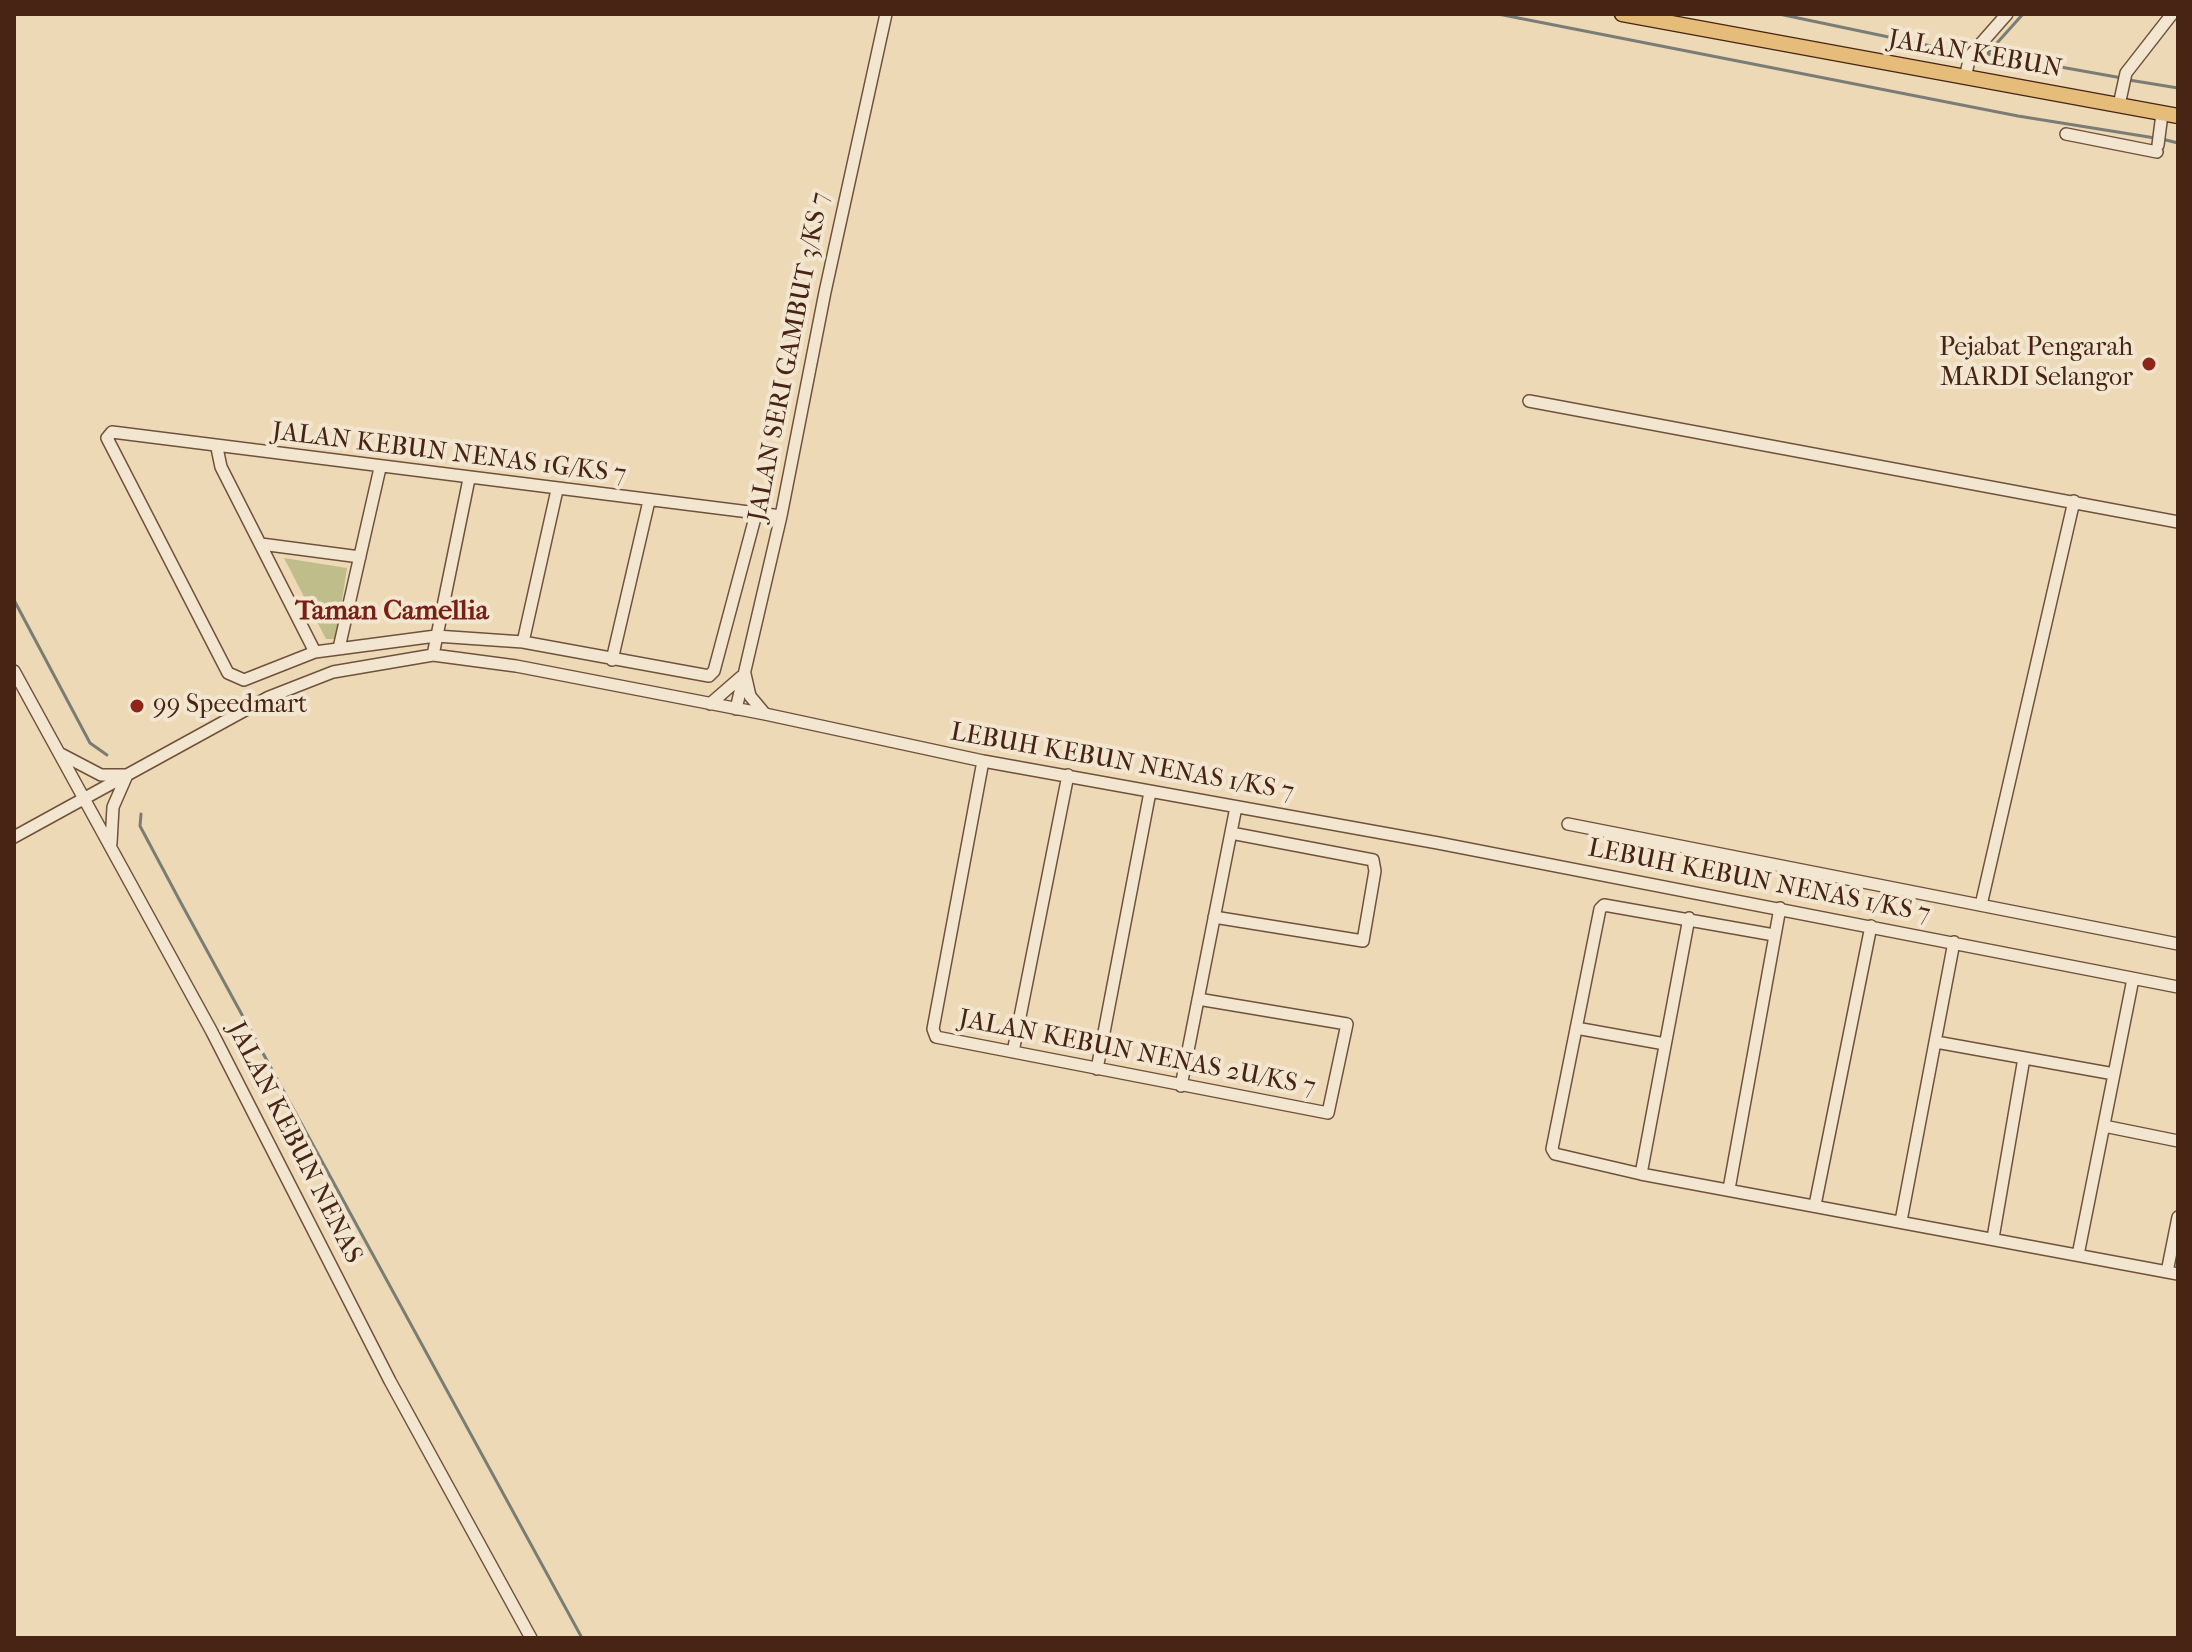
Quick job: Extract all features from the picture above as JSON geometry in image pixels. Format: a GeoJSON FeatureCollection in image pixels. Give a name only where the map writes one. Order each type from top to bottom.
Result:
{"type":"FeatureCollection","features":[{"type":"Feature","properties":{"kind":"main road","name":"JALAN KEBUN"},"geometry":{"type":"LineString","coordinates":[[1622,14],[2178,116]]}},
{"type":"Feature","properties":{"kind":"street","name":"JALAN SERI GAMBUT 3/KS 7"},"geometry":{"type":"LineString","coordinates":[[736,709],[781,516],[839,222],[886,14]]}},
{"type":"Feature","properties":{"kind":"street"},"geometry":{"type":"LineString","coordinates":[[1965,78],[1970,56],[2007,14]]}},
{"type":"Feature","properties":{"kind":"street"},"geometry":{"type":"LineString","coordinates":[[2119,105],[2126,73],[2172,14]]}},
{"type":"Feature","properties":{"kind":"street"},"geometry":{"type":"LineString","coordinates":[[2066,134],[2157,148],[2162,114]]}},
{"type":"Feature","properties":{"kind":"street"},"geometry":{"type":"LineString","coordinates":[[1529,401],[2178,522]]}},
{"type":"Feature","properties":{"kind":"street","name":"JALAN KEBUN NENAS 1G/KS 7"},"geometry":{"type":"LineString","coordinates":[[315,652],[244,680],[228,673],[108,445],[112,432],[217,448],[781,516]]}},
{"type":"Feature","properties":{"kind":"street"},"geometry":{"type":"LineString","coordinates":[[217,448],[221,467],[315,652],[436,636],[523,642],[709,676],[714,671],[756,514]]}},
{"type":"Feature","properties":{"kind":"street"},"geometry":{"type":"LineString","coordinates":[[339,648],[380,468]]}},
{"type":"Feature","properties":{"kind":"street"},"geometry":{"type":"LineString","coordinates":[[433,655],[469,479]]}},
{"type":"Feature","properties":{"kind":"street"},"geometry":{"type":"LineString","coordinates":[[523,642],[557,490]]}},
{"type":"Feature","properties":{"kind":"street"},"geometry":{"type":"LineString","coordinates":[[612,660],[649,501]]}},
{"type":"Feature","properties":{"kind":"street"},"geometry":{"type":"LineString","coordinates":[[1981,905],[2074,501]]}},
{"type":"Feature","properties":{"kind":"street"},"geometry":{"type":"LineString","coordinates":[[261,544],[360,557]]}},
{"type":"Feature","properties":{"kind":"street","name":"LEBUH KEBUN NENAS 1/KS 7"},"geometry":{"type":"LineString","coordinates":[[14,837],[228,718],[307,681],[354,667],[433,655],[516,666],[765,714],[983,761],[1780,908],[2178,987]]}},
{"type":"Feature","properties":{"kind":"street","name":"JALAN KEBUN NENAS"},"geometry":{"type":"LineString","coordinates":[[14,671],[286,1173],[396,1393],[531,1638]]}},
{"type":"Feature","properties":{"kind":"street"},"geometry":{"type":"LineString","coordinates":[[710,704],[744,674]]}},
{"type":"Feature","properties":{"kind":"street"},"geometry":{"type":"LineString","coordinates":[[744,674],[750,696],[765,714]]}},
{"type":"Feature","properties":{"kind":"street"},"geometry":{"type":"LineString","coordinates":[[59,752],[101,775],[122,778],[113,807],[112,850]]}},
{"type":"Feature","properties":{"kind":"street","name":"JALAN KEBUN NENAS 2U/KS 7"},"geometry":{"type":"LineString","coordinates":[[983,761],[934,1033],[1013,1052],[1325,1113],[1331,1107],[1347,1024],[1198,999]]}},
{"type":"Feature","properties":{"kind":"street"},"geometry":{"type":"LineString","coordinates":[[1013,1052],[1068,775]]}},
{"type":"Feature","properties":{"kind":"street"},"geometry":{"type":"LineString","coordinates":[[1097,1069],[1150,792]]}},
{"type":"Feature","properties":{"kind":"street"},"geometry":{"type":"LineString","coordinates":[[1181,1086],[1236,807]]}},
{"type":"Feature","properties":{"kind":"street"},"geometry":{"type":"LineString","coordinates":[[1568,824],[2178,944]]}},
{"type":"Feature","properties":{"kind":"street"},"geometry":{"type":"LineString","coordinates":[[1214,917],[1363,941],[1375,871],[1370,859],[1231,833]]}},
{"type":"Feature","properties":{"kind":"street"},"geometry":{"type":"LineString","coordinates":[[1774,935],[1604,905],[1600,909],[1552,1149],[1560,1157],[1641,1174],[2172,1273],[2178,1217]]}},
{"type":"Feature","properties":{"kind":"street"},"geometry":{"type":"LineString","coordinates":[[1729,1189],[1780,908]]}},
{"type":"Feature","properties":{"kind":"street"},"geometry":{"type":"LineString","coordinates":[[1641,1174],[1689,918]]}},
{"type":"Feature","properties":{"kind":"street"},"geometry":{"type":"LineString","coordinates":[[1815,1205],[1871,926]]}},
{"type":"Feature","properties":{"kind":"street"},"geometry":{"type":"LineString","coordinates":[[1901,1221],[1954,942]]}},
{"type":"Feature","properties":{"kind":"street"},"geometry":{"type":"LineString","coordinates":[[2078,1255],[2133,979]]}},
{"type":"Feature","properties":{"kind":"street"},"geometry":{"type":"LineString","coordinates":[[1576,1028],[1665,1044]]}},
{"type":"Feature","properties":{"kind":"street"},"geometry":{"type":"LineString","coordinates":[[1936,1042],[2114,1074]]}},
{"type":"Feature","properties":{"kind":"street"},"geometry":{"type":"LineString","coordinates":[[1993,1238],[2024,1058]]}},
{"type":"Feature","properties":{"kind":"street"},"geometry":{"type":"LineString","coordinates":[[2104,1126],[2178,1141]]}},
{"type":"Feature","properties":{"kind":"shaded area"},"geometry":{"type":"Polygon","coordinates":[[[284,558],[347,568],[336,639],[326,639],[284,558]]]}},
{"type":"Feature","properties":{"kind":"waterway"},"geometry":{"type":"LineString","coordinates":[[1498,14],[2018,116],[2155,138]]}},
{"type":"Feature","properties":{"kind":"waterway"},"geometry":{"type":"LineString","coordinates":[[1779,14],[1960,52]]}},
{"type":"Feature","properties":{"kind":"waterway"},"geometry":{"type":"LineString","coordinates":[[1988,53],[2023,14]]}},
{"type":"Feature","properties":{"kind":"waterway"},"geometry":{"type":"LineString","coordinates":[[1988,54],[2122,78]]}},
{"type":"Feature","properties":{"kind":"waterway"},"geometry":{"type":"LineString","coordinates":[[2129,80],[2178,88]]}},
{"type":"Feature","properties":{"kind":"waterway"},"geometry":{"type":"LineString","coordinates":[[2162,139],[2178,143]]}},
{"type":"Feature","properties":{"kind":"waterway"},"geometry":{"type":"LineString","coordinates":[[14,600],[90,743],[107,755]]}},
{"type":"Feature","properties":{"kind":"waterway"},"geometry":{"type":"LineString","coordinates":[[141,814],[140,826],[181,903],[582,1638]]}},
{"type":"Feature","properties":{"kind":"place","name":"Pejabat Pengarah MARDI Selangor"},"geometry":{"type":"Point","coordinates":[2149,364]}},
{"type":"Feature","properties":{"kind":"place","name":"99 Speedmart"},"geometry":{"type":"Point","coordinates":[137,706]}},
{"type":"Feature","properties":{"kind":"district","name":"Taman Camellia"},"geometry":{"type":"Point","coordinates":[392,612]}}]}
